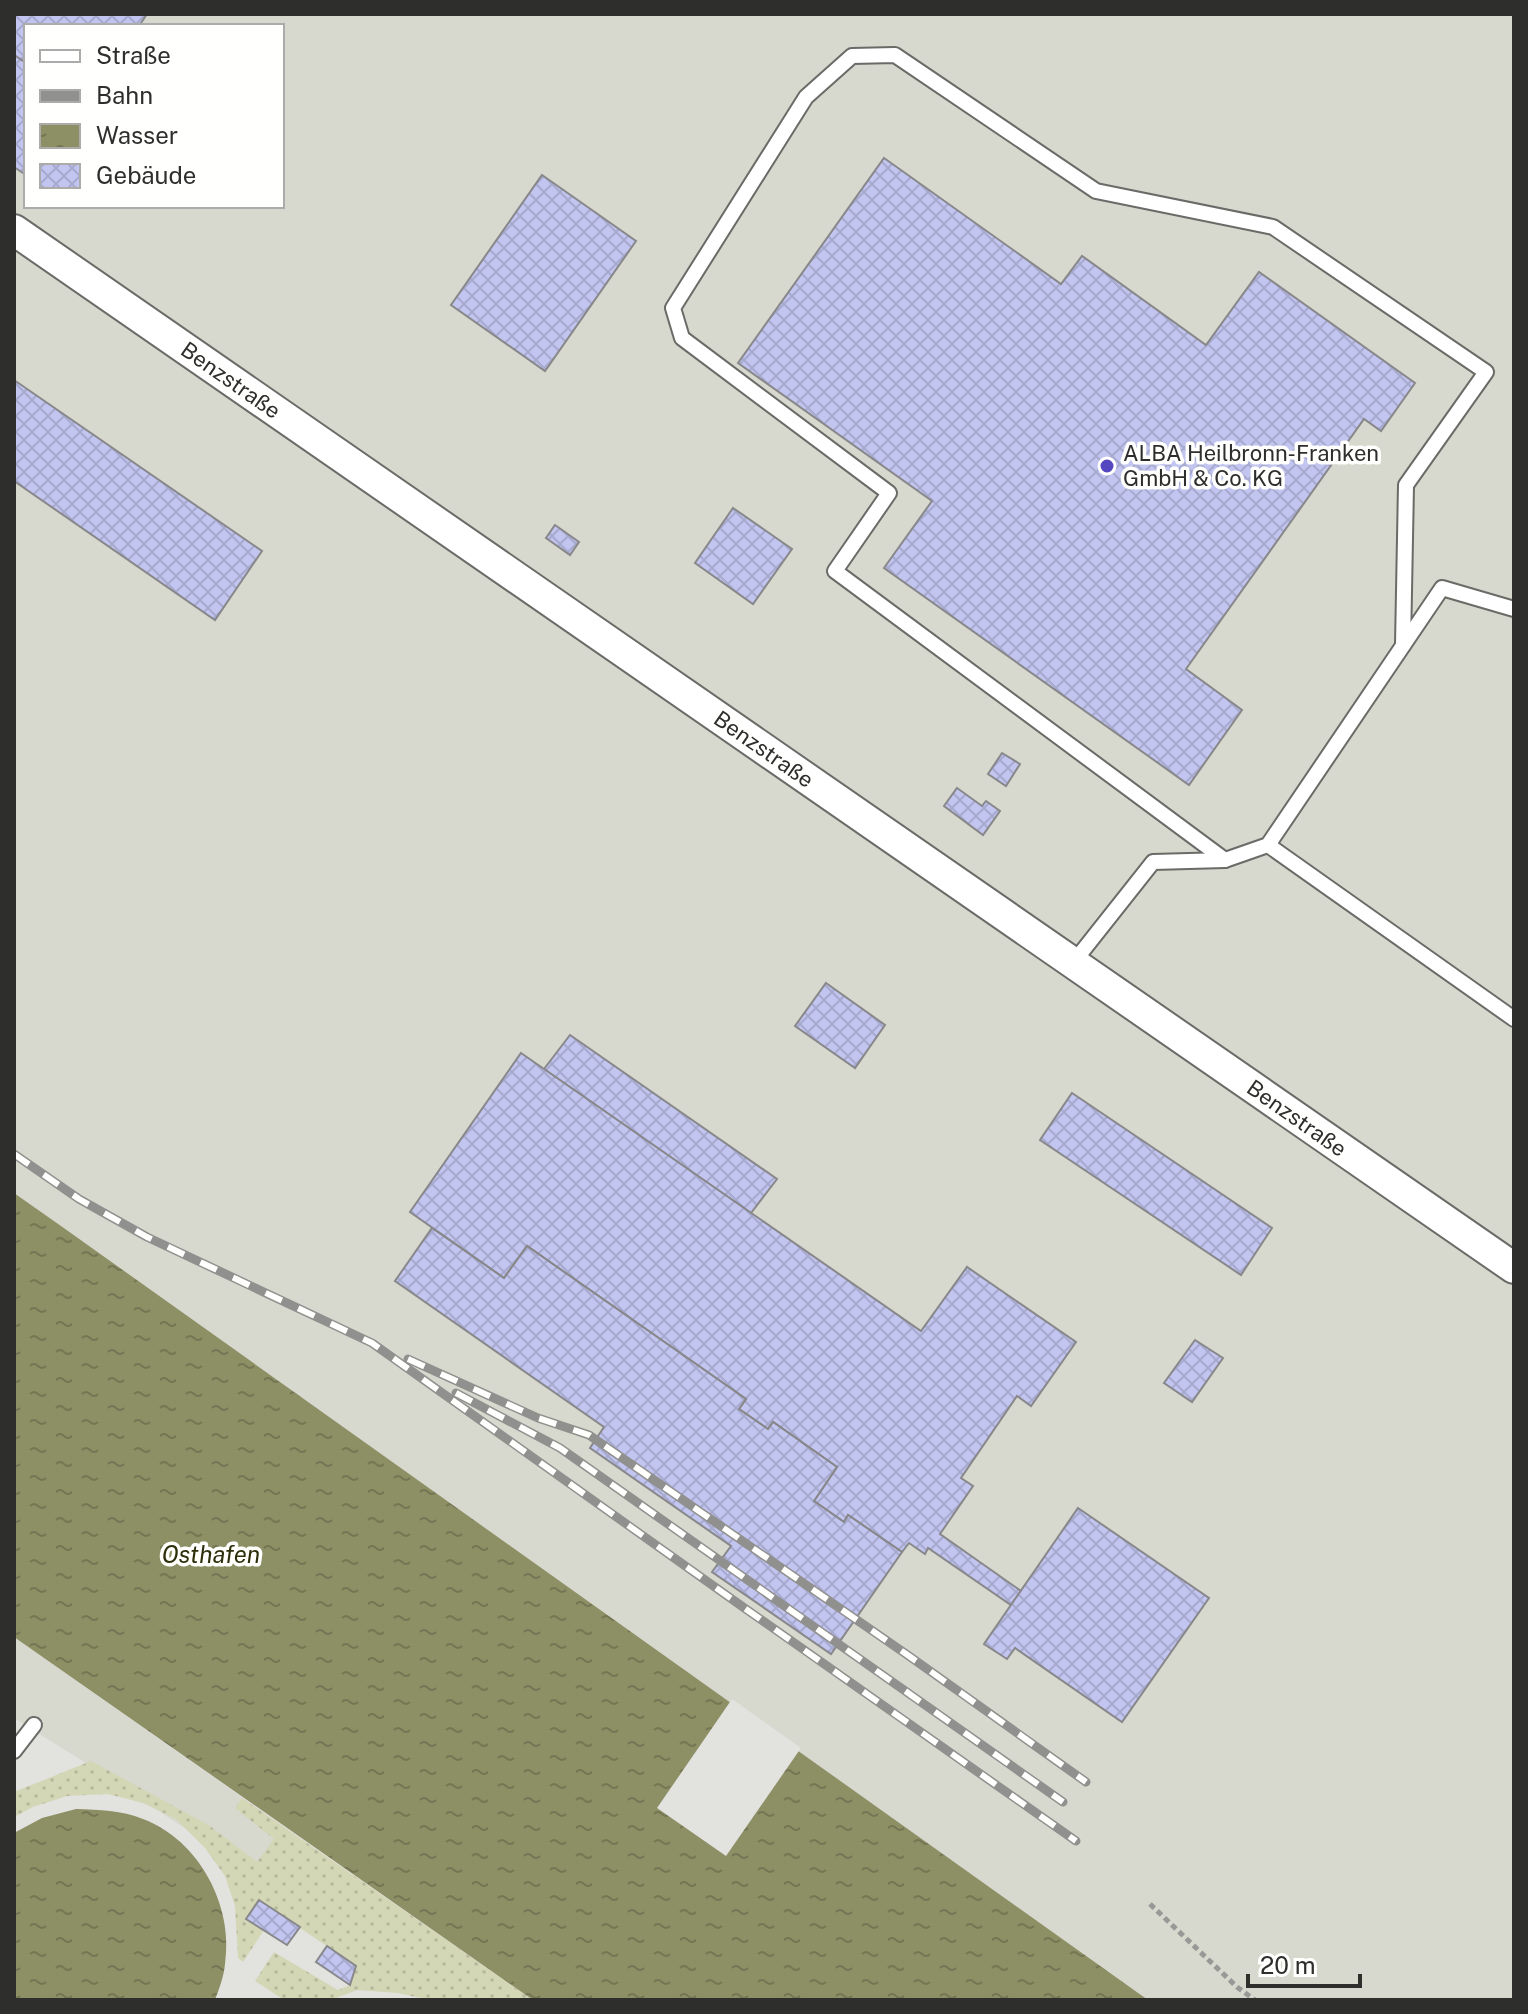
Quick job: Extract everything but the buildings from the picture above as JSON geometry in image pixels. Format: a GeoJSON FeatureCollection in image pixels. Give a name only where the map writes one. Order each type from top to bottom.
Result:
{"type":"FeatureCollection","features":[{"type":"Feature","properties":{"kind":"street","name":"Benzstraße"},"geometry":{"type":"LineString","coordinates":[[14,230],[1514,1268]]}},
{"type":"Feature","properties":{"kind":"lane"},"geometry":{"type":"LineString","coordinates":[[1225,860],[835,571],[889,493],[682,338],[673,308],[806,97],[852,56],[895,55],[1096,191],[1273,227],[1486,372],[1406,485],[1403,645]]}},
{"type":"Feature","properties":{"kind":"lane"},"geometry":{"type":"LineString","coordinates":[[1073,963],[1153,862],[1225,860],[1268,845],[1442,588],[1514,609]]}},
{"type":"Feature","properties":{"kind":"lane"},"geometry":{"type":"LineString","coordinates":[[1268,845],[1514,1019]]}},
{"type":"Feature","properties":{"kind":"lane"},"geometry":{"type":"LineString","coordinates":[[14,1751],[34,1725]]}},
{"type":"Feature","properties":{"kind":"path"},"geometry":{"type":"LineString","coordinates":[[1150,1904],[1237,1987],[1255,2000]]}},
{"type":"Feature","properties":{"kind":"shaded area"},"geometry":{"type":"Polygon","coordinates":[[[14,14],[1514,14],[1514,2000],[1148,2000],[14,1193],[14,14]]]}},
{"type":"Feature","properties":{"kind":"shaded area"},"geometry":{"type":"Polygon","coordinates":[[[14,1637],[291,1832],[256,1876],[14,1718],[14,1637]]]}},
{"type":"Feature","properties":{"kind":"shaded area"},"geometry":{"type":"Polygon","coordinates":[[[91,1761],[210,1826],[257,1862],[274,1839],[235,1808],[242,1798],[533,2000],[429,2000],[398,1993],[357,1990],[331,2000],[284,2000],[255,1981],[274,1952],[338,1990],[350,1985],[356,1966],[259,1900],[247,1919],[264,1930],[243,1962],[238,1958],[235,1906],[225,1876],[205,1848],[176,1819],[143,1803],[108,1794],[67,1796],[14,1817],[14,1792],[91,1761]]]}},
{"type":"Feature","properties":{"kind":"water","name":"Osthafen"},"geometry":{"type":"Polygon","coordinates":[[[14,1193],[1148,2000],[533,2000],[14,1637],[14,1193]]]}},
{"type":"Feature","properties":{"kind":"water"},"geometry":{"type":"Polygon","coordinates":[[[76,1809],[118,1812],[143,1819],[181,1842],[196,1859],[218,1898],[224,1920],[225,1964],[215,2000],[14,2000],[14,1833],[42,1818],[76,1809]]]}},
{"type":"Feature","properties":{"kind":"pier"},"geometry":{"type":"Polygon","coordinates":[[[732,1699],[801,1748],[726,1856],[657,1808],[732,1699]]]}},
{"type":"Feature","properties":{"kind":"railway"},"geometry":{"type":"LineString","coordinates":[[14,1154],[79,1199],[147,1237],[372,1343],[1076,1841]]}},
{"type":"Feature","properties":{"kind":"railway"},"geometry":{"type":"LineString","coordinates":[[408,1359],[538,1418],[589,1435],[1086,1782]]}},
{"type":"Feature","properties":{"kind":"railway"},"geometry":{"type":"LineString","coordinates":[[456,1393],[560,1448],[1063,1802]]}},
{"type":"Feature","properties":{"kind":"place","name":"ALBA Heilbronn-Franken GmbH & Co. KG"},"geometry":{"type":"Point","coordinates":[1107,466]}}]}
